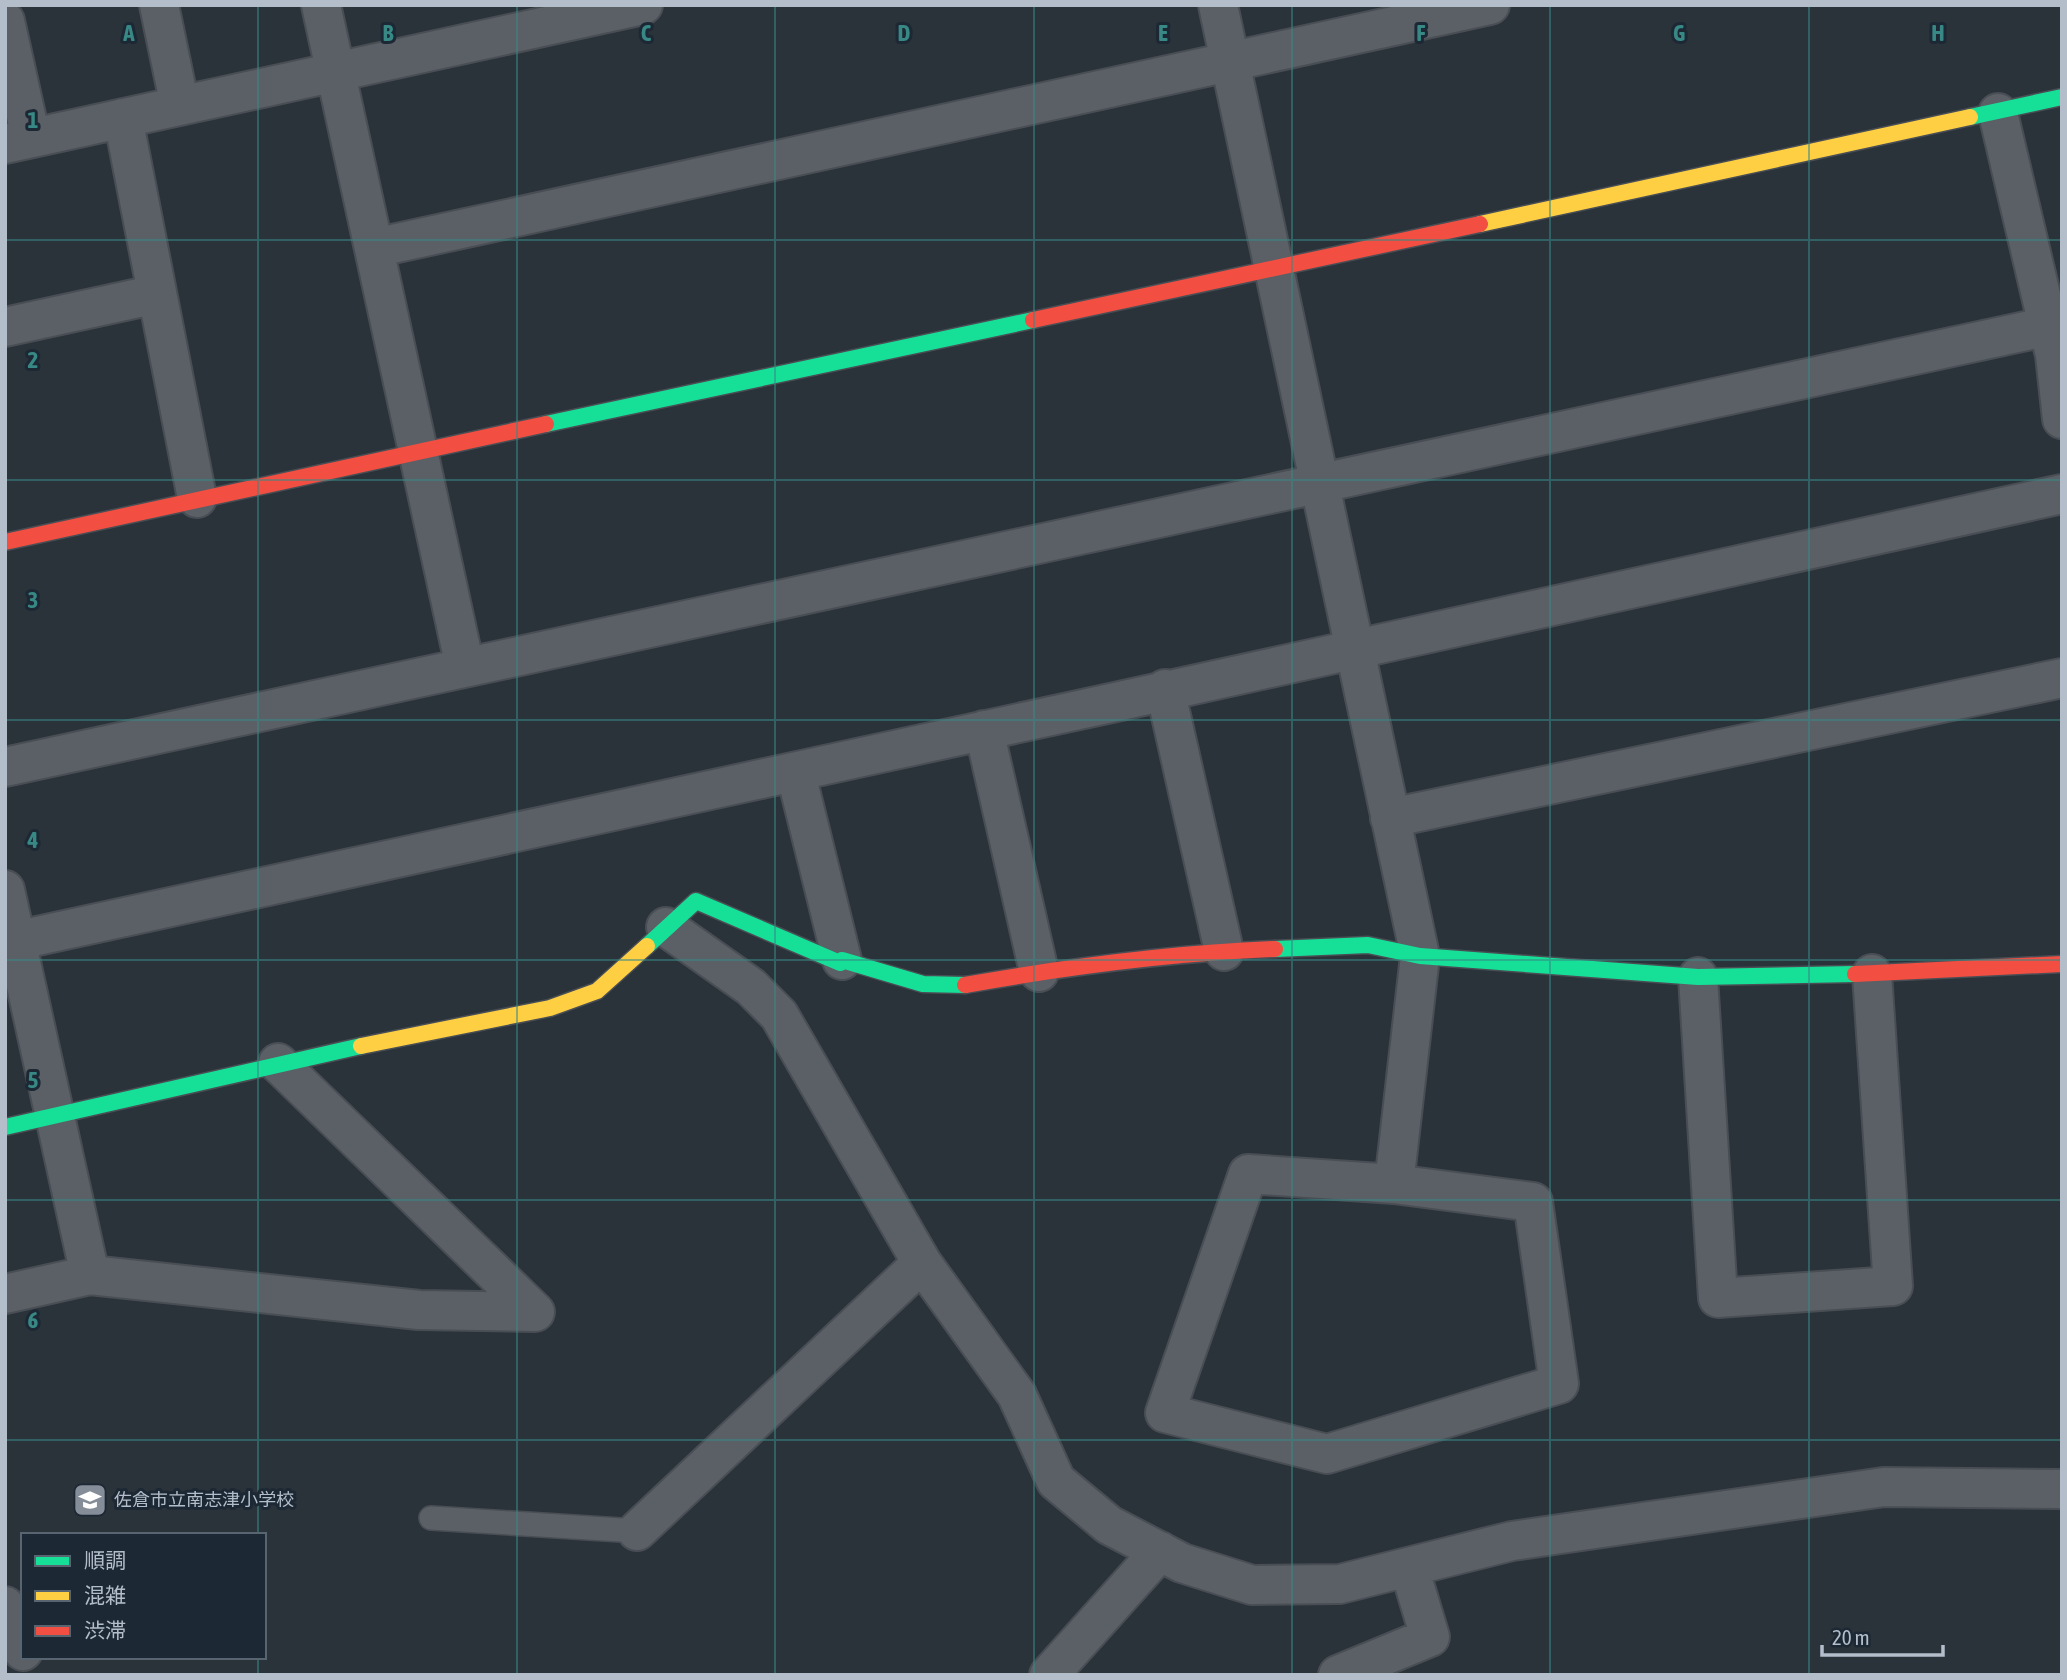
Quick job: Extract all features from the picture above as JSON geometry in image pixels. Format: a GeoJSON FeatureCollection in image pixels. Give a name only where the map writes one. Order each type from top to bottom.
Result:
{"type":"FeatureCollection","features":[{"type":"Feature","properties":{"kind":"street"},"geometry":{"type":"LineString","coordinates":[[159,5],[180,106]]}},
{"type":"Feature","properties":{"kind":"street"},"geometry":{"type":"LineString","coordinates":[[321,5],[465,667]]}},
{"type":"Feature","properties":{"kind":"street"},"geometry":{"type":"LineString","coordinates":[[5,21],[18,141],[643,5]]}},
{"type":"Feature","properties":{"kind":"street"},"geometry":{"type":"LineString","coordinates":[[1218,5],[1420,956],[1394,1184]]}},
{"type":"Feature","properties":{"kind":"street"},"geometry":{"type":"LineString","coordinates":[[374,247],[1490,5]]}},
{"type":"Feature","properties":{"kind":"street"},"geometry":{"type":"LineString","coordinates":[[5,542],[418,450],[1274,269],[2062,97]]}},
{"type":"Feature","properties":{"kind":"street"},"geometry":{"type":"LineString","coordinates":[[1998,113],[2055,345],[2062,419]]}},
{"type":"Feature","properties":{"kind":"street"},"geometry":{"type":"LineString","coordinates":[[123,118],[197,498]]}},
{"type":"Feature","properties":{"kind":"street"},"geometry":{"type":"LineString","coordinates":[[5,327],[157,294]]}},
{"type":"Feature","properties":{"kind":"street"},"geometry":{"type":"LineString","coordinates":[[5,767],[1319,481],[2055,345]]}},
{"type":"Feature","properties":{"kind":"street"},"geometry":{"type":"LineString","coordinates":[[11,942],[796,774],[1165,689],[2062,494]]}},
{"type":"Feature","properties":{"kind":"street"},"geometry":{"type":"LineString","coordinates":[[1391,818],[2062,678]]}},
{"type":"Feature","properties":{"kind":"street"},"geometry":{"type":"LineString","coordinates":[[1165,689],[1224,951]]}},
{"type":"Feature","properties":{"kind":"street"},"geometry":{"type":"LineString","coordinates":[[984,730],[1039,972]]}},
{"type":"Feature","properties":{"kind":"street"},"geometry":{"type":"LineString","coordinates":[[796,774],[842,960]]}},
{"type":"Feature","properties":{"kind":"street"},"geometry":{"type":"LineString","coordinates":[[5,890],[11,942],[90,1275]]}},
{"type":"Feature","properties":{"kind":"street"},"geometry":{"type":"LineString","coordinates":[[5,1127],[278,1063],[550,1008],[597,991],[696,901],[840,964],[842,960]]}},
{"type":"Feature","properties":{"kind":"street"},"geometry":{"type":"LineString","coordinates":[[666,927],[751,987],[779,1015],[922,1262],[1017,1395],[1056,1481],[1109,1525],[1182,1563],[1252,1585],[1340,1584],[1512,1541],[1884,1487],[2062,1489]]}},
{"type":"Feature","properties":{"kind":"street"},"geometry":{"type":"LineString","coordinates":[[842,960],[923,984],[956,987],[1039,972],[1224,951],[1368,945],[1420,956],[1698,977],[1872,974],[2062,964]]}},
{"type":"Feature","properties":{"kind":"street"},"geometry":{"type":"LineString","coordinates":[[1698,977],[1718,1298],[1894,1286],[1872,974]]}},
{"type":"Feature","properties":{"kind":"street"},"geometry":{"type":"LineString","coordinates":[[5,1294],[90,1275],[419,1310],[535,1312],[278,1063]]}},
{"type":"Feature","properties":{"kind":"street"},"geometry":{"type":"LineString","coordinates":[[1248,1174],[1394,1184],[1533,1202],[1559,1384],[1327,1454],[1165,1413],[1248,1174]]}},
{"type":"Feature","properties":{"kind":"street"},"geometry":{"type":"LineString","coordinates":[[638,1531],[922,1262]]}},
{"type":"Feature","properties":{"kind":"street"},"geometry":{"type":"LineString","coordinates":[[1049,1675],[1160,1551]]}},
{"type":"Feature","properties":{"kind":"street"},"geometry":{"type":"LineString","coordinates":[[1338,1675],[1430,1637],[1409,1567]]}},
{"type":"Feature","properties":{"kind":"street"},"geometry":{"type":"LineString","coordinates":[[5,1606],[21,1646]]}},
{"type":"Feature","properties":{"kind":"lane"},"geometry":{"type":"LineString","coordinates":[[431,1518],[638,1531]]}},
{"type":"Feature","properties":{"kind":"traffic: fast"},"geometry":{"type":"LineString","coordinates":[[1970,117],[2062,97]]}},
{"type":"Feature","properties":{"kind":"traffic: fast"},"geometry":{"type":"LineString","coordinates":[[546,424],[1033,320]]}},
{"type":"Feature","properties":{"kind":"traffic: fast"},"geometry":{"type":"LineString","coordinates":[[647,946],[696,901],[840,963],[842,960],[923,984],[965,985]]}},
{"type":"Feature","properties":{"kind":"traffic: fast"},"geometry":{"type":"LineString","coordinates":[[1275,949],[1368,945],[1420,956],[1698,977],[1855,974]]}},
{"type":"Feature","properties":{"kind":"traffic: fast"},"geometry":{"type":"LineString","coordinates":[[5,1127],[361,1046]]}},
{"type":"Feature","properties":{"kind":"traffic: slow"},"geometry":{"type":"LineString","coordinates":[[1480,224],[1970,117]]}},
{"type":"Feature","properties":{"kind":"traffic: slow"},"geometry":{"type":"LineString","coordinates":[[361,1046],[550,1008],[597,991],[647,946]]}},
{"type":"Feature","properties":{"kind":"traffic: jam"},"geometry":{"type":"LineString","coordinates":[[1033,320],[1480,224]]}},
{"type":"Feature","properties":{"kind":"traffic: jam"},"geometry":{"type":"LineString","coordinates":[[5,542],[546,424]]}},
{"type":"Feature","properties":{"kind":"traffic: jam"},"geometry":{"type":"LineString","coordinates":[[965,985],[1119,962],[1275,949]]}},
{"type":"Feature","properties":{"kind":"traffic: jam"},"geometry":{"type":"LineString","coordinates":[[1855,974],[2062,964]]}},
{"type":"Feature","properties":{"kind":"place","name":"佐倉市立南志津小学校"},"geometry":{"type":"Point","coordinates":[90,1500]}}]}
